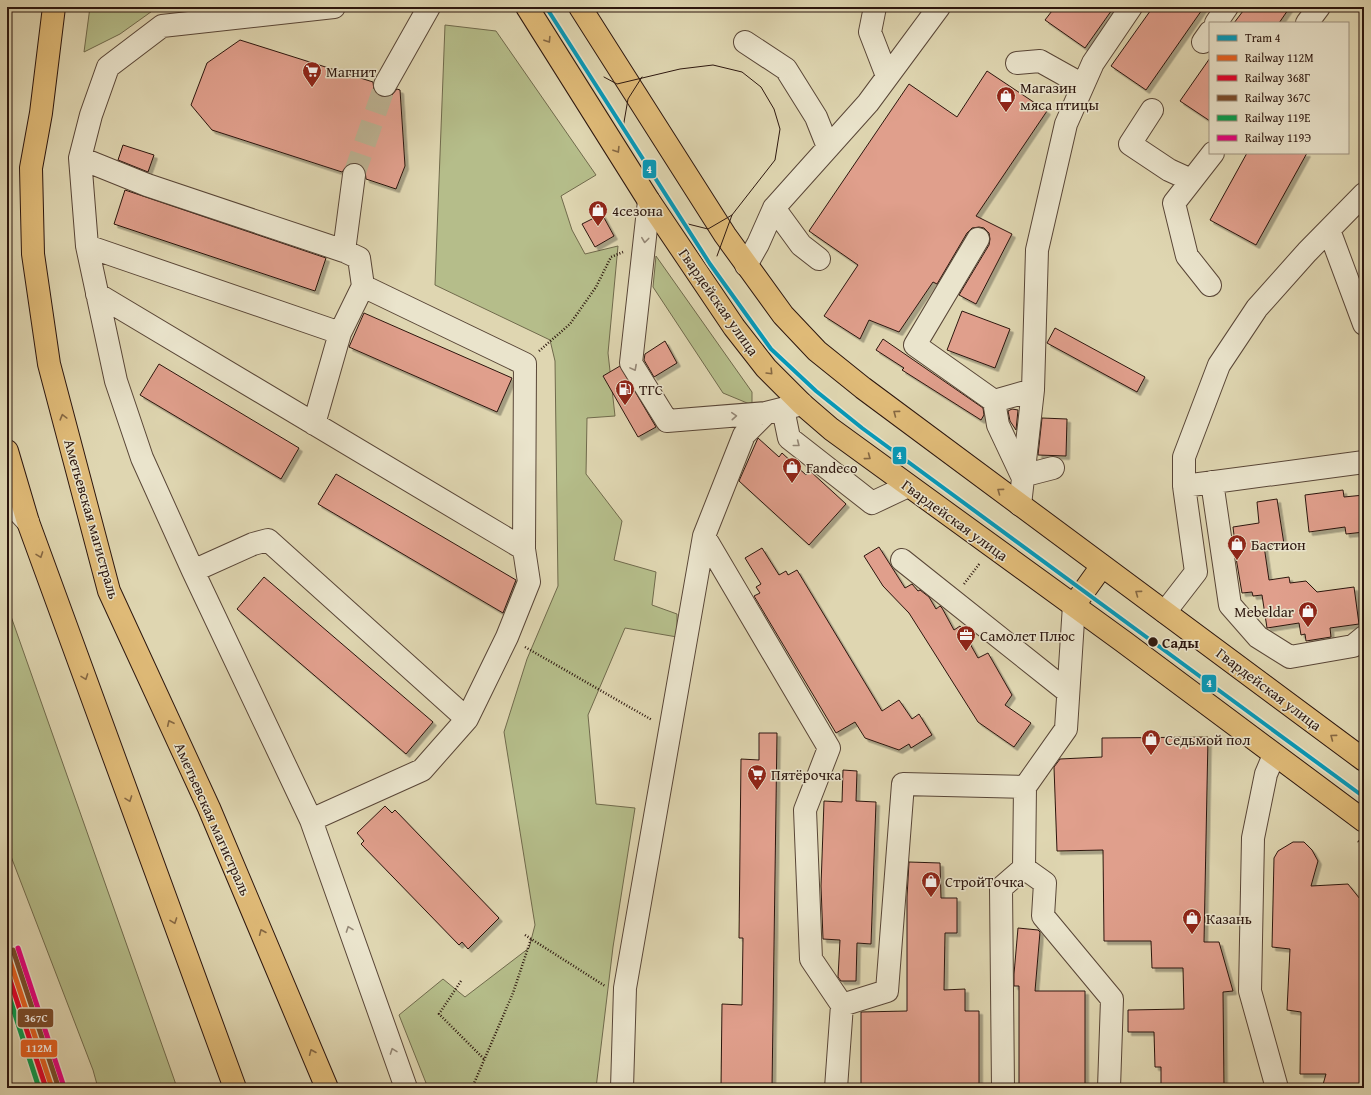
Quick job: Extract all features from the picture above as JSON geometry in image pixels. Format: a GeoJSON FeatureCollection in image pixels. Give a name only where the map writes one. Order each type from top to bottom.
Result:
{"type":"FeatureCollection","features":[{"type":"Feature","properties":{"kind":"main road","name":"Аметьевская магистраль"},"geometry":{"type":"LineString","coordinates":[[54,7],[41,113],[31,168],[33,254],[48,364],[109,590],[209,808],[327,1088]]}},
{"type":"Feature","properties":{"kind":"main road","name":"Гвардейская улица"},"geometry":{"type":"LineString","coordinates":[[527,7],[649,201],[734,327],[766,368],[784,409],[831,429],[1074,605],[1364,821]]}},
{"type":"Feature","properties":{"kind":"main road","name":"Гвардейская улица"},"geometry":{"type":"LineString","coordinates":[[580,7],[746,265],[783,315],[817,351],[869,393],[1364,760]]}},
{"type":"Feature","properties":{"kind":"main road"},"geometry":{"type":"LineString","coordinates":[[7,451],[28,522],[235,1088]]}},
{"type":"Feature","properties":{"kind":"main road"},"geometry":{"type":"LineString","coordinates":[[1074,605],[1102,566]]}},
{"type":"Feature","properties":{"kind":"lane"},"geometry":{"type":"LineString","coordinates":[[334,7],[162,26],[108,68],[91,115],[80,158],[87,246],[116,381],[140,451],[193,571],[311,820],[406,1088]]}},
{"type":"Feature","properties":{"kind":"lane"},"geometry":{"type":"LineString","coordinates":[[385,85],[428,7]]}},
{"type":"Feature","properties":{"kind":"lane"},"geometry":{"type":"LineString","coordinates":[[875,7],[870,32],[887,76]]}},
{"type":"Feature","properties":{"kind":"lane"},"geometry":{"type":"LineString","coordinates":[[746,265],[758,244],[774,208],[868,103],[939,7]]}},
{"type":"Feature","properties":{"kind":"lane"},"geometry":{"type":"LineString","coordinates":[[1020,505],[1022,476],[1033,390],[1038,250],[1066,124],[1093,63],[1131,7]]}},
{"type":"Feature","properties":{"kind":"lane"},"geometry":{"type":"LineString","coordinates":[[1217,22],[1227,7]]}},
{"type":"Feature","properties":{"kind":"lane"},"geometry":{"type":"LineString","coordinates":[[1307,22],[1319,7]]}},
{"type":"Feature","properties":{"kind":"lane"},"geometry":{"type":"LineString","coordinates":[[745,42],[786,69],[816,117],[828,147]]}},
{"type":"Feature","properties":{"kind":"lane"},"geometry":{"type":"LineString","coordinates":[[1017,63],[1040,61],[1083,85]]}},
{"type":"Feature","properties":{"kind":"lane"},"geometry":{"type":"LineString","coordinates":[[1152,110],[1130,144],[1169,170],[1191,180]]}},
{"type":"Feature","properties":{"kind":"lane"},"geometry":{"type":"LineString","coordinates":[[1210,285],[1187,256],[1174,203],[1212,154]]}},
{"type":"Feature","properties":{"kind":"lane"},"geometry":{"type":"LineString","coordinates":[[80,158],[147,185],[344,251],[359,258],[363,286],[340,333],[314,424]]}},
{"type":"Feature","properties":{"kind":"lane"},"geometry":{"type":"LineString","coordinates":[[344,251],[354,176]]}},
{"type":"Feature","properties":{"kind":"lane"},"geometry":{"type":"LineString","coordinates":[[1165,612],[1196,572],[1184,486],[1184,457],[1218,365],[1257,308],[1364,194]]}},
{"type":"Feature","properties":{"kind":"lane"},"geometry":{"type":"LineString","coordinates":[[649,201],[630,363],[667,421],[784,409]]}},
{"type":"Feature","properties":{"kind":"lane"},"geometry":{"type":"LineString","coordinates":[[774,208],[801,245],[819,260]]}},
{"type":"Feature","properties":{"kind":"lane"},"geometry":{"type":"LineString","coordinates":[[1329,230],[1364,324]]}},
{"type":"Feature","properties":{"kind":"lane"},"geometry":{"type":"LineString","coordinates":[[978,239],[915,345],[994,401],[998,425],[1022,476]]}},
{"type":"Feature","properties":{"kind":"lane"},"geometry":{"type":"LineString","coordinates":[[87,246],[340,333]]}},
{"type":"Feature","properties":{"kind":"lane"},"geometry":{"type":"LineString","coordinates":[[311,820],[422,770],[467,719],[507,637],[529,582],[524,549],[525,364],[363,286]]}},
{"type":"Feature","properties":{"kind":"lane"},"geometry":{"type":"LineString","coordinates":[[97,294],[524,549]]}},
{"type":"Feature","properties":{"kind":"lane"},"geometry":{"type":"LineString","coordinates":[[994,401],[1033,390]]}},
{"type":"Feature","properties":{"kind":"lane"},"geometry":{"type":"LineString","coordinates":[[784,409],[789,438],[872,503],[908,486]]}},
{"type":"Feature","properties":{"kind":"lane"},"geometry":{"type":"LineString","coordinates":[[622,1088],[624,998],[626,980],[704,536],[744,435],[784,409]]}},
{"type":"Feature","properties":{"kind":"lane"},"geometry":{"type":"LineString","coordinates":[[1184,486],[1364,462]]}},
{"type":"Feature","properties":{"kind":"lane"},"geometry":{"type":"LineString","coordinates":[[1022,476],[1053,468]]}},
{"type":"Feature","properties":{"kind":"lane"},"geometry":{"type":"LineString","coordinates":[[1212,482],[1230,605],[1258,637],[1290,657],[1353,646],[1364,637]]}},
{"type":"Feature","properties":{"kind":"lane"},"geometry":{"type":"LineString","coordinates":[[7,499],[28,522]]}},
{"type":"Feature","properties":{"kind":"lane"},"geometry":{"type":"LineString","coordinates":[[704,536],[830,748],[804,810],[811,958],[842,1005],[836,1088]]}},
{"type":"Feature","properties":{"kind":"lane"},"geometry":{"type":"LineString","coordinates":[[193,571],[254,544],[268,540],[467,719]]}},
{"type":"Feature","properties":{"kind":"lane"},"geometry":{"type":"LineString","coordinates":[[902,560],[1068,692]]}},
{"type":"Feature","properties":{"kind":"lane"},"geometry":{"type":"LineString","coordinates":[[1003,1088],[1001,888],[1024,868],[1025,787],[1066,729],[1074,605]]}},
{"type":"Feature","properties":{"kind":"lane"},"geometry":{"type":"LineString","coordinates":[[1274,755],[1266,774],[1253,838],[1250,991],[1277,1088]]}},
{"type":"Feature","properties":{"kind":"lane"},"geometry":{"type":"LineString","coordinates":[[842,1005],[887,991],[903,784],[1025,787]]}},
{"type":"Feature","properties":{"kind":"lane"},"geometry":{"type":"LineString","coordinates":[[1024,868],[1045,883],[1043,916],[1112,999],[1109,1088]]}},
{"type":"Feature","properties":{"kind":"path"},"geometry":{"type":"LineString","coordinates":[[525,364],[570,324],[596,287],[611,258],[644,244]]}},
{"type":"Feature","properties":{"kind":"path"},"geometry":{"type":"LineString","coordinates":[[952,600],[980,562]]}},
{"type":"Feature","properties":{"kind":"path"},"geometry":{"type":"LineString","coordinates":[[507,637],[670,731]]}},
{"type":"Feature","properties":{"kind":"path"},"geometry":{"type":"LineString","coordinates":[[525,935],[624,998]]}},
{"type":"Feature","properties":{"kind":"path"},"geometry":{"type":"LineString","coordinates":[[472,1088],[513,993],[531,939]]}},
{"type":"Feature","properties":{"kind":"path"},"geometry":{"type":"LineString","coordinates":[[461,981],[439,1014],[484,1059]]}},
{"type":"Feature","properties":{"kind":"green space"},"geometry":{"type":"Polygon","coordinates":[[[90,7],[166,7],[155,9],[120,34],[84,52],[90,7]]]}},
{"type":"Feature","properties":{"kind":"green space"},"geometry":{"type":"Polygon","coordinates":[[[445,25],[496,31],[596,175],[561,196],[572,230],[585,254],[618,246],[608,353],[615,416],[587,418],[586,474],[622,521],[614,560],[656,572],[652,605],[677,614],[677,637],[625,628],[588,715],[596,804],[635,808],[613,947],[596,1088],[428,1088],[399,1015],[443,979],[465,997],[529,948],[535,925],[504,732],[527,659],[558,586],[555,361],[550,340],[435,285],[445,25]]]}},
{"type":"Feature","properties":{"kind":"green space"},"geometry":{"type":"Polygon","coordinates":[[[656,256],[752,392],[752,405],[723,393],[653,287],[656,256]]]}},
{"type":"Feature","properties":{"kind":"green space"},"geometry":{"type":"Polygon","coordinates":[[[7,605],[177,1088],[98,1088],[93,1070],[7,846],[7,605]]]}},
{"type":"Feature","properties":{"kind":"building"},"geometry":{"type":"Polygon","coordinates":[[[1055,7],[1114,7],[1085,48],[1045,20],[1055,7]]]}},
{"type":"Feature","properties":{"kind":"building"},"geometry":{"type":"Polygon","coordinates":[[[1153,7],[1204,7],[1146,90],[1111,66],[1153,7]]]}},
{"type":"Feature","properties":{"kind":"building"},"geometry":{"type":"Polygon","coordinates":[[[1246,7],[1290,7],[1280,22],[1235,22],[1246,7]]]}},
{"type":"Feature","properties":{"kind":"building"},"geometry":{"type":"Polygon","coordinates":[[[240,40],[373,82],[374,91],[379,96],[391,96],[397,89],[400,90],[405,166],[396,189],[366,179],[365,170],[362,165],[356,163],[349,164],[342,172],[212,130],[191,105],[207,63],[240,40]]]}},
{"type":"Feature","properties":{"kind":"building"},"geometry":{"type":"Polygon","coordinates":[[[1209,59],[1209,120],[1180,101],[1209,59]]]}},
{"type":"Feature","properties":{"kind":"building"},"geometry":{"type":"Polygon","coordinates":[[[987,71],[1047,111],[976,216],[1012,234],[976,304],[959,295],[989,245],[989,233],[984,228],[979,227],[972,228],[967,233],[937,284],[933,282],[899,332],[869,320],[860,339],[824,316],[858,265],[809,231],[909,84],[957,117],[987,71]]]}},
{"type":"Feature","properties":{"kind":"building"},"geometry":{"type":"Polygon","coordinates":[[[123,145],[154,155],[148,172],[118,160],[123,145]]]}},
{"type":"Feature","properties":{"kind":"building"},"geometry":{"type":"Polygon","coordinates":[[[1246,154],[1306,154],[1256,245],[1210,220],[1246,154]]]}},
{"type":"Feature","properties":{"kind":"building"},"geometry":{"type":"Polygon","coordinates":[[[125,190],[326,258],[315,291],[114,224],[125,190]]]}},
{"type":"Feature","properties":{"kind":"building"},"geometry":{"type":"Polygon","coordinates":[[[602,214],[614,236],[595,247],[582,224],[602,214]]]}},
{"type":"Feature","properties":{"kind":"building"},"geometry":{"type":"Polygon","coordinates":[[[962,311],[1010,329],[995,368],[947,350],[962,311]]]}},
{"type":"Feature","properties":{"kind":"building"},"geometry":{"type":"Polygon","coordinates":[[[364,313],[512,378],[497,412],[349,347],[364,313]]]}},
{"type":"Feature","properties":{"kind":"building"},"geometry":{"type":"Polygon","coordinates":[[[1055,328],[1145,377],[1137,392],[1047,343],[1055,328]]]}},
{"type":"Feature","properties":{"kind":"building"},"geometry":{"type":"Polygon","coordinates":[[[883,339],[983,408],[984,415],[981,420],[902,370],[904,368],[876,350],[883,339]]]}},
{"type":"Feature","properties":{"kind":"building"},"geometry":{"type":"Polygon","coordinates":[[[665,341],[677,363],[654,377],[644,360],[645,354],[665,341]]]}},
{"type":"Feature","properties":{"kind":"building"},"geometry":{"type":"Polygon","coordinates":[[[159,364],[299,448],[281,479],[140,395],[159,364]]]}},
{"type":"Feature","properties":{"kind":"building"},"geometry":{"type":"Polygon","coordinates":[[[620,366],[656,427],[638,437],[603,376],[620,366]]]}},
{"type":"Feature","properties":{"kind":"building"},"geometry":{"type":"Polygon","coordinates":[[[1012,409],[1018,410],[1016,430],[1010,421],[1008,411],[1012,409]]]}},
{"type":"Feature","properties":{"kind":"building"},"geometry":{"type":"Polygon","coordinates":[[[1042,418],[1067,419],[1066,456],[1038,455],[1042,418]]]}},
{"type":"Feature","properties":{"kind":"building"},"geometry":{"type":"Polygon","coordinates":[[[758,438],[779,457],[782,453],[806,475],[810,471],[846,504],[809,545],[739,481],[758,438]]]}},
{"type":"Feature","properties":{"kind":"building"},"geometry":{"type":"Polygon","coordinates":[[[336,474],[516,580],[503,613],[318,504],[336,474]]]}},
{"type":"Feature","properties":{"kind":"building"},"geometry":{"type":"Polygon","coordinates":[[[1343,490],[1344,497],[1364,495],[1364,532],[1346,534],[1345,527],[1309,532],[1305,495],[1343,490]]]}},
{"type":"Feature","properties":{"kind":"building"},"geometry":{"type":"Polygon","coordinates":[[[1277,499],[1284,544],[1264,546],[1269,580],[1289,577],[1290,583],[1306,581],[1317,592],[1354,587],[1359,624],[1330,628],[1331,637],[1306,641],[1305,634],[1301,635],[1299,623],[1267,628],[1262,595],[1253,596],[1252,592],[1242,593],[1235,552],[1233,527],[1259,523],[1257,502],[1277,499]]]}},
{"type":"Feature","properties":{"kind":"building"},"geometry":{"type":"Polygon","coordinates":[[[879,547],[905,588],[912,584],[918,591],[920,590],[929,597],[936,609],[940,606],[954,630],[960,626],[978,658],[988,653],[1012,695],[1005,705],[1031,723],[1014,747],[978,722],[909,613],[883,586],[864,556],[879,547]]]}},
{"type":"Feature","properties":{"kind":"building"},"geometry":{"type":"Polygon","coordinates":[[[762,548],[779,575],[786,571],[788,575],[797,570],[882,711],[899,700],[912,719],[919,714],[932,735],[911,748],[909,744],[899,750],[865,738],[855,722],[836,733],[754,596],[760,593],[756,587],[761,584],[745,558],[762,548]]]}},
{"type":"Feature","properties":{"kind":"building"},"geometry":{"type":"Polygon","coordinates":[[[264,577],[433,722],[406,754],[237,609],[264,577]]]}},
{"type":"Feature","properties":{"kind":"building"},"geometry":{"type":"Polygon","coordinates":[[[759,733],[777,733],[772,1088],[721,1088],[722,1004],[742,1005],[743,938],[739,938],[741,759],[759,760],[759,733]]]}},
{"type":"Feature","properties":{"kind":"building"},"geometry":{"type":"Polygon","coordinates":[[[1208,737],[1204,942],[1219,942],[1233,991],[1223,992],[1224,1088],[1161,1088],[1161,1067],[1155,1067],[1154,1032],[1128,1032],[1128,1010],[1184,1009],[1183,968],[1152,968],[1151,941],[1104,941],[1103,850],[1057,851],[1054,767],[1060,759],[1102,757],[1102,738],[1208,737]]]}},
{"type":"Feature","properties":{"kind":"building"},"geometry":{"type":"Polygon","coordinates":[[[843,770],[857,771],[856,801],[876,802],[871,944],[857,943],[856,981],[841,981],[838,977],[840,940],[823,939],[821,886],[824,801],[842,802],[843,770]]]}},
{"type":"Feature","properties":{"kind":"building"},"geometry":{"type":"Polygon","coordinates":[[[385,806],[392,813],[395,810],[499,918],[468,949],[462,942],[459,945],[361,844],[364,841],[357,833],[385,806]]]}},
{"type":"Feature","properties":{"kind":"building"},"geometry":{"type":"Polygon","coordinates":[[[1293,842],[1304,842],[1312,850],[1318,861],[1311,886],[1348,884],[1364,904],[1364,1088],[1322,1088],[1326,1074],[1300,1074],[1301,1012],[1287,1010],[1290,949],[1272,947],[1274,858],[1278,851],[1293,842]]]}},
{"type":"Feature","properties":{"kind":"building"},"geometry":{"type":"Polygon","coordinates":[[[909,862],[940,863],[941,898],[957,898],[957,933],[945,933],[944,990],[965,989],[965,1011],[979,1011],[979,1088],[861,1088],[861,1012],[907,1011],[907,897],[909,862]]]}},
{"type":"Feature","properties":{"kind":"building"},"geometry":{"type":"Polygon","coordinates":[[[1018,928],[1038,930],[1040,932],[1035,991],[1085,991],[1085,1088],[1019,1088],[1019,986],[1014,986],[1018,928]]]}},
{"type":"Feature","properties":{"kind":"tunnel"},"geometry":{"type":"LineString","coordinates":[[354,175],[385,85]]}},
{"type":"Feature","properties":{"kind":"tram line","name":"4"},"geometry":{"type":"LineString","coordinates":[[546,7],[710,264],[771,349],[816,391],[862,428],[1364,797]]}},
{"type":"Feature","properties":{"kind":"tram line"},"geometry":{"type":"LineString","coordinates":[[604,77],[617,84],[680,69],[713,65],[742,72],[761,87],[774,109],[780,129],[775,160],[732,215],[717,256]]}},
{"type":"Feature","properties":{"kind":"tram line"},"geometry":{"type":"LineString","coordinates":[[623,128],[628,99],[642,77]]}},
{"type":"Feature","properties":{"kind":"tram line"},"geometry":{"type":"LineString","coordinates":[[684,223],[708,229],[732,215]]}},
{"type":"Feature","properties":{"kind":"rail line","name":"119Э"},"geometry":{"type":"LineString","coordinates":[[18,948],[63,1084]]}},
{"type":"Feature","properties":{"kind":"rail line","name":"367С"},"geometry":{"type":"LineString","coordinates":[[13,950],[58,1086]]}},
{"type":"Feature","properties":{"kind":"rail line","name":"112М"},"geometry":{"type":"LineString","coordinates":[[7,952],[52,1088]]}},
{"type":"Feature","properties":{"kind":"rail line","name":"368Г"},"geometry":{"type":"LineString","coordinates":[[7,971],[46,1088]]}},
{"type":"Feature","properties":{"kind":"rail line","name":"119Е"},"geometry":{"type":"LineString","coordinates":[[7,990],[39,1088]]}},
{"type":"Feature","properties":{"kind":"place","name":"Магнит"},"geometry":{"type":"Point","coordinates":[312,88]}},
{"type":"Feature","properties":{"kind":"place","name":"Магазин мяса птицы"},"geometry":{"type":"Point","coordinates":[1006,113]}},
{"type":"Feature","properties":{"kind":"place","name":"4сезона"},"geometry":{"type":"Point","coordinates":[598,227]}},
{"type":"Feature","properties":{"kind":"place","name":"ТГС"},"geometry":{"type":"Point","coordinates":[625,406]}},
{"type":"Feature","properties":{"kind":"place","name":"Fandeco"},"geometry":{"type":"Point","coordinates":[792,484]}},
{"type":"Feature","properties":{"kind":"place","name":"Бастион"},"geometry":{"type":"Point","coordinates":[1237,561]}},
{"type":"Feature","properties":{"kind":"place","name":"Mebeldar"},"geometry":{"type":"Point","coordinates":[1308,628]}},
{"type":"Feature","properties":{"kind":"place","name":"Сады"},"geometry":{"type":"Point","coordinates":[1153,642]}},
{"type":"Feature","properties":{"kind":"place","name":"Самолет Плюс"},"geometry":{"type":"Point","coordinates":[966,652]}},
{"type":"Feature","properties":{"kind":"place","name":"Седьмой пол"},"geometry":{"type":"Point","coordinates":[1151,756]}},
{"type":"Feature","properties":{"kind":"place","name":"Пятёрочка"},"geometry":{"type":"Point","coordinates":[757,791]}},
{"type":"Feature","properties":{"kind":"place","name":"СтройТочка"},"geometry":{"type":"Point","coordinates":[931,898]}},
{"type":"Feature","properties":{"kind":"place","name":"Казань"},"geometry":{"type":"Point","coordinates":[1192,935]}}]}
